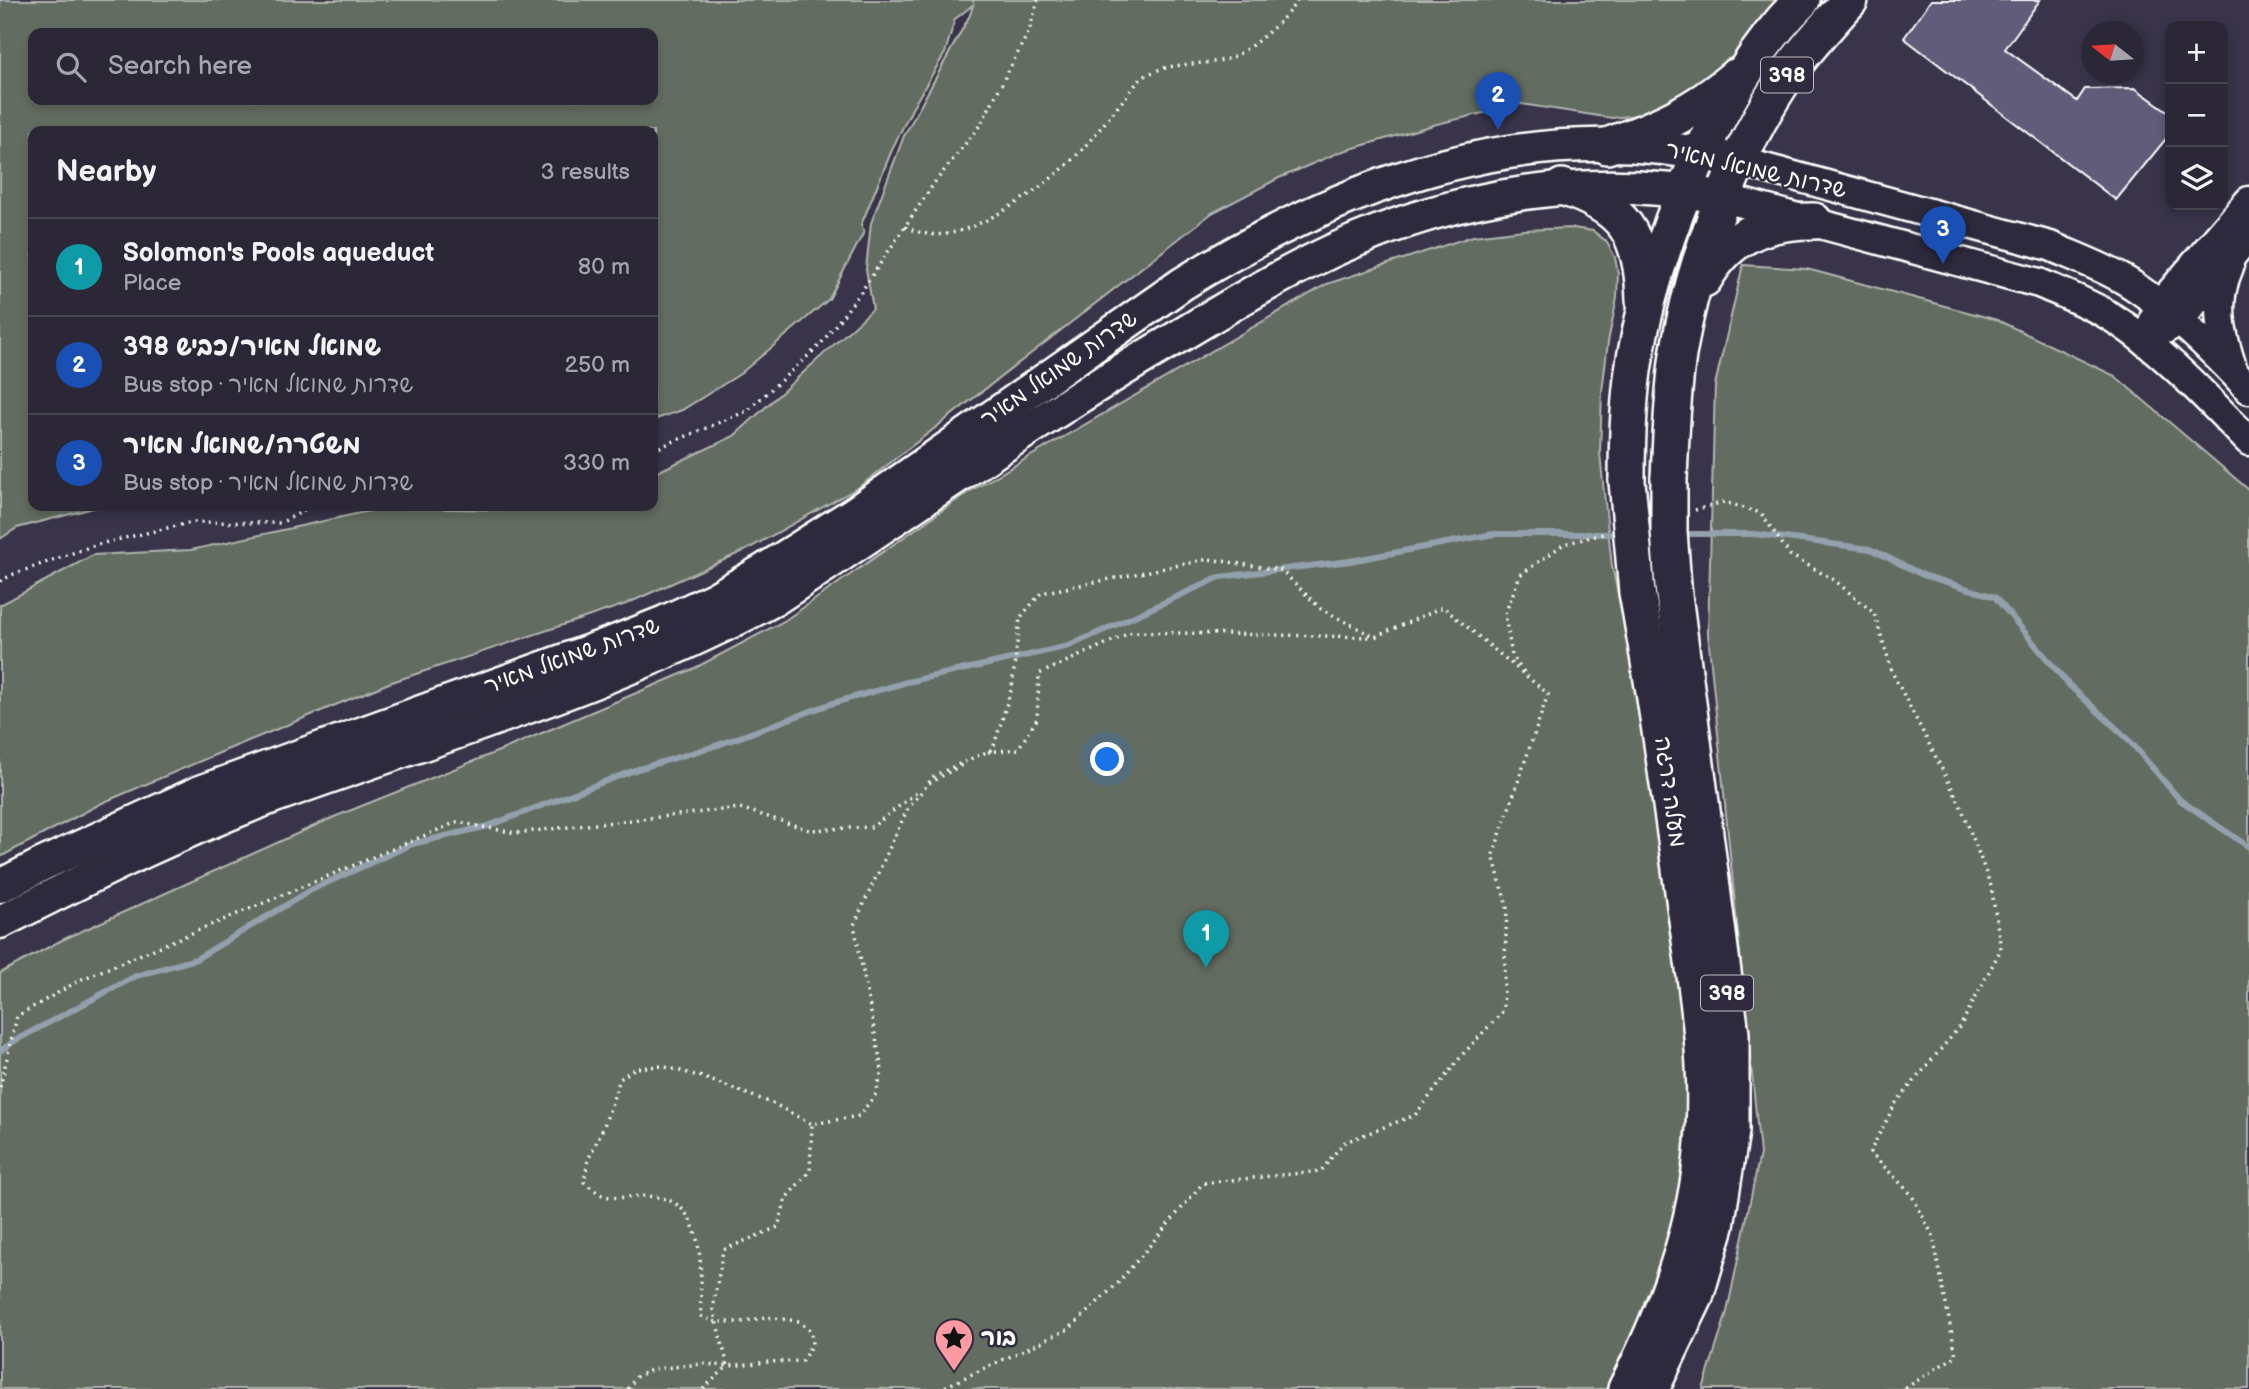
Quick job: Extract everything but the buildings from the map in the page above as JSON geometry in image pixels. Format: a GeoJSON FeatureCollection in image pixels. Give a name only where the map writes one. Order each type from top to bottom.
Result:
{"type":"FeatureCollection","features":[{"type":"Feature","properties":{"kind":"main road","name":"398"},"geometry":{"type":"LineString","coordinates":[[1687,190],[1702,153],[1731,96],[1751,63],[1802,0]]}},
{"type":"Feature","properties":{"kind":"main road","name":"398"},"geometry":{"type":"LineString","coordinates":[[1724,198],[1763,114],[1791,69],[1850,0]]}},
{"type":"Feature","properties":{"kind":"main road"},"geometry":{"type":"LineString","coordinates":[[1607,145],[1657,128],[1695,109],[1751,63]]}},
{"type":"Feature","properties":{"kind":"main road","name":"שדרות שמואל מאיר"},"geometry":{"type":"LineString","coordinates":[[0,886],[200,792],[612,643],[714,599],[853,514],[1182,284],[1233,252],[1348,196],[1398,177],[1446,164],[1507,152],[1569,146],[1660,147],[1740,161]]}},
{"type":"Feature","properties":{"kind":"main road","name":"שדרות שמואל מאיר"},"geometry":{"type":"LineString","coordinates":[[0,922],[213,820],[574,691],[726,626],[773,600],[1116,373],[1248,295],[1321,257],[1383,230],[1490,198],[1562,187],[1649,186],[1724,198]]}},
{"type":"Feature","properties":{"kind":"main road"},"geometry":{"type":"LineString","coordinates":[[1562,187],[1606,205],[1625,225],[1640,261],[1644,317]]}},
{"type":"Feature","properties":{"kind":"main road","name":"מעלה דרגה"},"geometry":{"type":"LineString","coordinates":[[1626,1389],[1647,1347],[1671,1285],[1691,1213],[1702,1155],[1706,1102],[1698,998],[1660,724],[1637,592],[1627,481],[1628,424],[1635,360],[1644,317],[1669,233],[1687,190]]}},
{"type":"Feature","properties":{"kind":"main road","name":"מעלה דרגה"},"geometry":{"type":"LineString","coordinates":[[1651,1389],[1695,1297],[1716,1226],[1731,1131],[1731,1034],[1673,587],[1669,531],[1672,412],[1678,356],[1689,303],[1724,198]]}},
{"type":"Feature","properties":{"kind":"main road"},"geometry":{"type":"LineString","coordinates":[[1689,303],[1707,273],[1743,236],[1763,227],[1789,221],[1814,221]]}},
{"type":"Feature","properties":{"kind":"street","name":"שדרות שמואל מאיר"},"geometry":{"type":"LineString","coordinates":[[1740,161],[2050,246],[2135,286],[2169,313],[2241,381]]}},
{"type":"Feature","properties":{"kind":"street","name":"שדרות שמואל מאיר"},"geometry":{"type":"LineString","coordinates":[[1724,198],[2039,283],[2077,299],[2110,316],[2144,341],[2249,441]]}},
{"type":"Feature","properties":{"kind":"street"},"geometry":{"type":"LineString","coordinates":[[2169,313],[2249,201]]}},
{"type":"Feature","properties":{"kind":"street"},"geometry":{"type":"LineString","coordinates":[[2144,341],[2169,313],[2244,241]]}},
{"type":"Feature","properties":{"kind":"street"},"geometry":{"type":"LineString","coordinates":[[2241,381],[2221,337],[2219,308],[2223,280],[2244,241]]}},
{"type":"Feature","properties":{"kind":"path"},"geometry":{"type":"LineString","coordinates":[[658,448],[747,411],[820,345],[861,292],[935,182],[981,124],[1028,31],[1038,0]]}},
{"type":"Feature","properties":{"kind":"path"},"geometry":{"type":"LineString","coordinates":[[905,227],[922,234],[947,234],[970,227],[1000,212],[1042,186],[1076,157],[1141,79],[1164,67],[1228,60],[1283,18],[1297,0]]}},
{"type":"Feature","properties":{"kind":"path"},"geometry":{"type":"LineString","coordinates":[[0,582],[14,574],[95,545],[193,522],[280,523],[303,511]]}},
{"type":"Feature","properties":{"kind":"path"},"geometry":{"type":"LineString","coordinates":[[1769,524],[1790,555],[1834,580],[1874,613],[1894,674],[1960,804],[1991,886],[2001,949],[1961,1025],[1895,1104],[1870,1152],[1911,1194],[1933,1236],[1955,1356],[1905,1389]]}},
{"type":"Feature","properties":{"kind":"path"},"geometry":{"type":"LineString","coordinates":[[628,1389],[636,1377],[653,1369],[702,1364],[728,1366],[802,1361],[812,1344],[811,1331],[798,1321],[766,1317],[742,1322],[716,1322],[701,1316],[699,1247],[689,1217],[679,1205],[656,1197],[601,1195],[584,1182],[588,1160],[604,1126],[620,1079],[635,1068],[662,1066],[702,1077],[774,1104],[812,1125],[859,1116],[876,1094],[882,1070],[854,925],[907,810],[927,784],[935,775],[993,748],[1012,687],[1020,618],[1041,593],[1209,559],[1281,570],[1321,609],[1376,637]]}},
{"type":"Feature","properties":{"kind":"path"},"geometry":{"type":"LineString","coordinates":[[940,1389],[1069,1329],[1118,1283],[1203,1183],[1321,1171],[1343,1143],[1415,1115],[1463,1054],[1503,1011],[1507,907],[1493,855],[1548,694],[1443,607],[1376,637],[1132,632],[1039,674],[1037,719],[1018,750],[985,752]]}},
{"type":"Feature","properties":{"kind":"path"},"geometry":{"type":"LineString","coordinates":[[0,1087],[17,1016],[82,979],[457,822],[515,833],[740,808],[809,830],[872,827],[927,784]]}},
{"type":"Feature","properties":{"kind":"path"},"geometry":{"type":"LineString","coordinates":[[728,1366],[713,1309],[723,1250],[778,1227],[786,1198],[810,1171],[812,1125]]}},
{"type":"Feature","properties":{"kind":"path"},"geometry":{"type":"LineString","coordinates":[[703,1389],[728,1366]]}},
{"type":"Feature","properties":{"kind":"shaded area"},"geometry":{"type":"Polygon","coordinates":[[[0,0],[1784,0],[1734,65],[1663,106],[1637,115],[1612,118],[1521,104],[1437,124],[1340,152],[1279,178],[1212,213],[859,487],[746,550],[626,604],[389,683],[231,748],[102,803],[0,857],[0,605],[93,555],[191,550],[369,511],[658,511],[658,472],[734,436],[873,309],[866,269],[871,223],[904,136],[973,5],[955,19],[945,53],[894,145],[861,225],[864,232],[829,299],[740,374],[682,410],[658,418],[658,126],[28,126],[28,511],[82,511],[17,528],[0,539],[0,0]]]}},
{"type":"Feature","properties":{"kind":"shaded area"},"geometry":{"type":"Polygon","coordinates":[[[1573,228],[1593,231],[1606,241],[1615,257],[1618,274],[1617,298],[1602,392],[1600,453],[1612,566],[1627,636],[1685,1017],[1687,1097],[1681,1186],[1662,1259],[1629,1345],[1606,1389],[0,1389],[0,973],[62,940],[334,817],[693,669],[784,621],[967,493],[1327,284],[1473,236],[1573,228]]]}},
{"type":"Feature","properties":{"kind":"shaded area"},"geometry":{"type":"Polygon","coordinates":[[[1743,265],[1807,269],[1997,320],[2115,376],[2249,490],[2249,1389],[1703,1389],[1727,1312],[1760,1154],[1708,634],[1715,385],[1743,265]]]}},
{"type":"Feature","properties":{"kind":"waterway"},"geometry":{"type":"LineString","coordinates":[[0,1051],[136,976],[196,959],[313,889],[412,844],[488,826],[635,770],[718,745],[830,704],[907,682],[1069,646],[1220,577],[1350,561],[1494,534],[1620,534]]}},
{"type":"Feature","properties":{"kind":"waterway"},"geometry":{"type":"LineString","coordinates":[[1680,534],[1754,534],[1870,549],[1923,575],[1995,597],[2069,685],[2128,739],[2180,800],[2249,847]]}},
{"type":"Feature","properties":{"kind":"place","name":"שמואל מאיר/כביש 398"},"geometry":{"type":"Point","coordinates":[1498,130]}},
{"type":"Feature","properties":{"kind":"place","name":"משטרה/שמואל מאיר"},"geometry":{"type":"Point","coordinates":[1943,264]}},
{"type":"Feature","properties":{"kind":"place","name":"Solomon's Pools aqueduct"},"geometry":{"type":"Point","coordinates":[1206,968]}},
{"type":"Feature","properties":{"kind":"place","name":"בור"},"geometry":{"type":"Point","coordinates":[954,1372]}}]}
